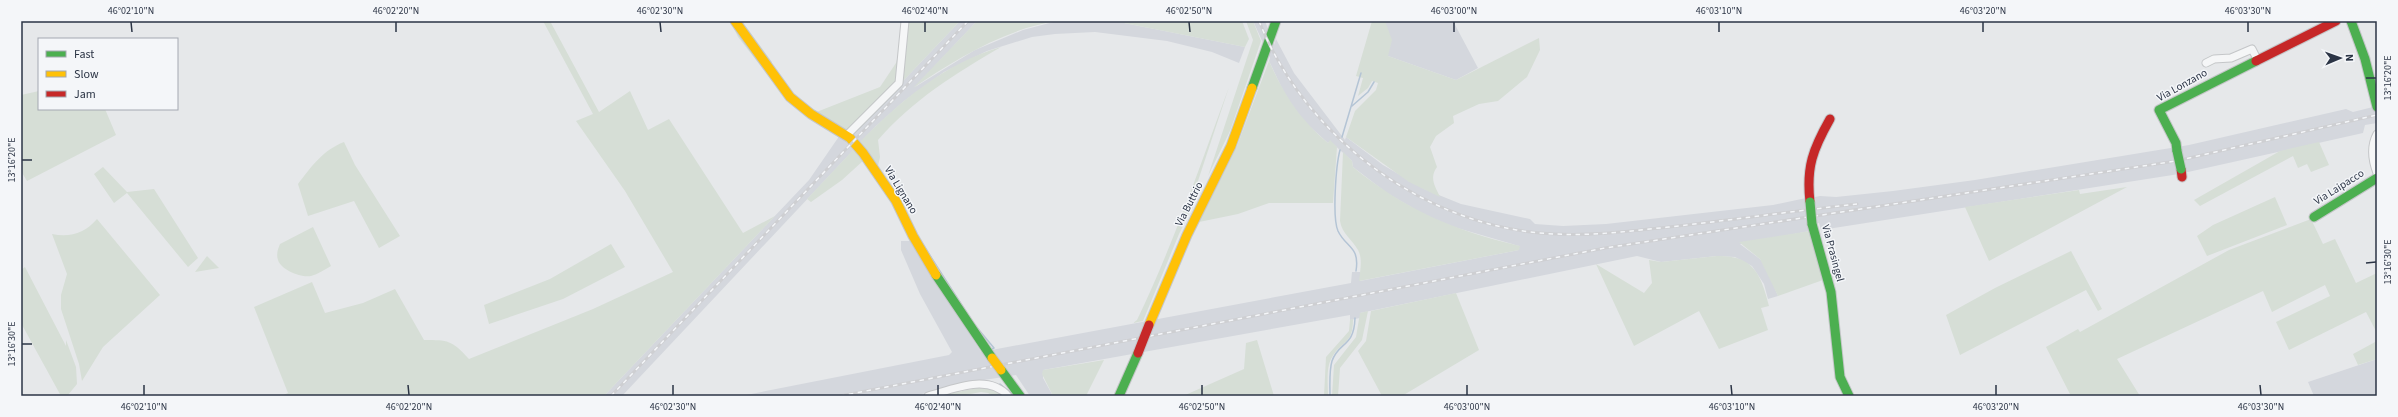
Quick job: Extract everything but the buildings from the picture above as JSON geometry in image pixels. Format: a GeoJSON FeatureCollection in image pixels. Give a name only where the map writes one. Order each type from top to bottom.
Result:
{"type":"FeatureCollection","features":[{"type":"Feature","properties":{"kind":"street","name":"Via Lignano"},"geometry":{"type":"LineString","coordinates":[[735,21],[790,97],[811,114],[846,136],[860,149],[903,212],[913,236],[949,297],[1020,396]]}},
{"type":"Feature","properties":{"kind":"street"},"geometry":{"type":"LineString","coordinates":[[846,136],[899,83],[905,21]]}},
{"type":"Feature","properties":{"kind":"street","name":"Via Buttrio"},"geometry":{"type":"LineString","coordinates":[[1119,396],[1187,235],[1231,146],[1276,21]]}},
{"type":"Feature","properties":{"kind":"street","name":"Via Lonzano"},"geometry":{"type":"LineString","coordinates":[[2181,173],[2176,144],[2159,110],[2257,59],[2336,21]]}},
{"type":"Feature","properties":{"kind":"street"},"geometry":{"type":"LineString","coordinates":[[2351,21],[2365,58],[2377,106]]}},
{"type":"Feature","properties":{"kind":"street","name":"Via Lonzano"},"geometry":{"type":"LineString","coordinates":[[2206,63],[2214,59],[2231,58],[2252,49],[2257,59]]}},
{"type":"Feature","properties":{"kind":"street","name":"Via Prasingel"},"geometry":{"type":"LineString","coordinates":[[1830,119],[1810,157],[1807,182],[1812,224],[1831,292],[1840,377],[1849,396]]}},
{"type":"Feature","properties":{"kind":"street","name":"Via Laipacco"},"geometry":{"type":"LineString","coordinates":[[2377,134],[2372,154],[2377,173]]}},
{"type":"Feature","properties":{"kind":"street","name":"Via Laipacco"},"geometry":{"type":"LineString","coordinates":[[2314,217],[2377,178]]}},
{"type":"Feature","properties":{"kind":"street"},"geometry":{"type":"LineString","coordinates":[[928,396],[984,384],[995,386],[1008,396]]}},
{"type":"Feature","properties":{"kind":"shaded area"},"geometry":{"type":"Polygon","coordinates":[[[543,21],[550,21],[599,112],[630,91],[648,130],[669,119],[743,233],[775,216],[604,396],[281,396],[288,393],[254,307],[312,282],[325,313],[363,303],[395,289],[424,340],[449,342],[458,348],[469,359],[593,309],[673,272],[625,191],[576,121],[593,114],[543,21]]]}},
{"type":"Feature","properties":{"kind":"shaded area"},"geometry":{"type":"Polygon","coordinates":[[[730,21],[742,21],[772,62],[770,65],[782,81],[774,83],[738,37],[730,21]]]}},
{"type":"Feature","properties":{"kind":"shaded area"},"geometry":{"type":"Polygon","coordinates":[[[907,21],[960,21],[851,136],[814,113],[880,87],[896,63],[907,21]]]}},
{"type":"Feature","properties":{"kind":"shaded area"},"geometry":{"type":"Polygon","coordinates":[[[960,21],[977,21],[915,87],[975,50],[1023,30],[1057,21],[1114,21],[1245,47],[1239,63],[1212,52],[1167,41],[1095,32],[1055,34],[1032,37],[987,51],[944,72],[904,101],[876,126],[622,396],[604,396],[809,180],[840,135],[847,140],[960,21]]]}},
{"type":"Feature","properties":{"kind":"shaded area"},"geometry":{"type":"Polygon","coordinates":[[[977,21],[1057,21],[1019,30],[1000,38],[963,56],[913,88],[977,21]]]}},
{"type":"Feature","properties":{"kind":"shaded area"},"geometry":{"type":"Polygon","coordinates":[[[1114,21],[1242,21],[1249,39],[1245,47],[1114,21]]]}},
{"type":"Feature","properties":{"kind":"shaded area"},"geometry":{"type":"Polygon","coordinates":[[[1246,21],[1253,21],[1261,41],[1230,131],[1208,176],[1253,40],[1246,21]]]}},
{"type":"Feature","properties":{"kind":"shaded area"},"geometry":{"type":"Polygon","coordinates":[[[1253,21],[1265,21],[1274,45],[1276,39],[1294,73],[1345,140],[1346,137],[1383,165],[1424,189],[1461,204],[1530,219],[1535,224],[1563,226],[1606,224],[1773,205],[1806,198],[1807,204],[1816,202],[1815,197],[1820,196],[1836,197],[1975,180],[2189,145],[2346,109],[2353,112],[2377,106],[2377,123],[2365,125],[2363,133],[2179,174],[1821,230],[1819,223],[1809,224],[1810,231],[1740,244],[1760,259],[1766,267],[1778,296],[1768,299],[1764,284],[1752,266],[1735,257],[1717,256],[1661,262],[1637,256],[1360,313],[1360,318],[1350,320],[1350,315],[1043,370],[1043,378],[1053,396],[1030,396],[1016,375],[984,380],[913,396],[741,396],[949,355],[952,352],[920,294],[901,250],[901,241],[910,241],[981,352],[1351,283],[1352,272],[1360,272],[1360,281],[1519,250],[1519,246],[1447,225],[1423,214],[1387,193],[1353,167],[1352,161],[1330,141],[1328,143],[1307,124],[1288,101],[1269,61],[1270,58],[1253,21]]]}},
{"type":"Feature","properties":{"kind":"shaded area"},"geometry":{"type":"Polygon","coordinates":[[[1372,21],[1385,21],[1392,40],[1388,56],[1456,80],[1539,38],[1540,50],[1527,77],[1498,101],[1479,104],[1453,116],[1454,123],[1436,136],[1430,147],[1437,167],[1433,178],[1440,197],[1409,182],[1346,137],[1355,111],[1376,90],[1378,83],[1372,81],[1368,88],[1358,96],[1363,78],[1356,76],[1372,21]]]}},
{"type":"Feature","properties":{"kind":"shaded area"},"geometry":{"type":"Polygon","coordinates":[[[1453,21],[1478,68],[1456,80],[1388,56],[1384,22],[1453,21]]]}},
{"type":"Feature","properties":{"kind":"shaded area"},"geometry":{"type":"Polygon","coordinates":[[[1001,47],[951,77],[906,112],[892,125],[878,140],[880,157],[878,166],[859,143],[890,113],[924,86],[961,63],[980,54],[1001,47]]]}},
{"type":"Feature","properties":{"kind":"shaded area"},"geometry":{"type":"Polygon","coordinates":[[[1269,61],[1281,85],[1300,115],[1328,143],[1330,140],[1337,147],[1333,203],[1269,203],[1238,214],[1199,222],[1237,146],[1269,61]]]}},
{"type":"Feature","properties":{"kind":"shaded area"},"geometry":{"type":"Polygon","coordinates":[[[1229,87],[1197,184],[1196,200],[1179,234],[1143,321],[1133,323],[1137,320],[1150,292],[1174,234],[1197,176],[1229,87]]]}},
{"type":"Feature","properties":{"kind":"shaded area"},"geometry":{"type":"Polygon","coordinates":[[[38,91],[38,110],[105,110],[116,135],[27,181],[21,171],[21,95],[38,91]]]}},
{"type":"Feature","properties":{"kind":"shaded area"},"geometry":{"type":"Polygon","coordinates":[[[344,142],[355,165],[400,236],[379,248],[354,201],[308,216],[298,184],[324,154],[344,142]]]}},
{"type":"Feature","properties":{"kind":"shaded area"},"geometry":{"type":"Polygon","coordinates":[[[2319,142],[2329,165],[2311,172],[2307,164],[2298,168],[2293,156],[2200,206],[2194,200],[2280,151],[2319,142]]]}},
{"type":"Feature","properties":{"kind":"shaded area"},"geometry":{"type":"Polygon","coordinates":[[[855,148],[864,160],[842,180],[811,202],[807,199],[855,148]]]}},
{"type":"Feature","properties":{"kind":"shaded area"},"geometry":{"type":"Polygon","coordinates":[[[1343,152],[1352,161],[1353,167],[1391,195],[1431,217],[1474,233],[1520,246],[1519,250],[1359,281],[1361,265],[1360,254],[1356,246],[1345,233],[1340,221],[1343,152]]]}},
{"type":"Feature","properties":{"kind":"shaded area"},"geometry":{"type":"Polygon","coordinates":[[[103,167],[127,192],[154,189],[198,258],[188,267],[127,193],[114,203],[94,174],[103,167]]]}},
{"type":"Feature","properties":{"kind":"shaded area"},"geometry":{"type":"Polygon","coordinates":[[[2127,187],[1989,261],[1965,207],[2079,190],[2080,194],[2127,187]]]}},
{"type":"Feature","properties":{"kind":"shaded area"},"geometry":{"type":"Polygon","coordinates":[[[2275,197],[2287,225],[2207,256],[2197,236],[2213,225],[2275,197]]]}},
{"type":"Feature","properties":{"kind":"shaded area"},"geometry":{"type":"Polygon","coordinates":[[[97,219],[160,295],[103,347],[82,381],[79,364],[61,309],[61,295],[67,274],[52,234],[71,235],[77,233],[87,228],[97,219]]]}},
{"type":"Feature","properties":{"kind":"shaded area"},"geometry":{"type":"Polygon","coordinates":[[[2311,219],[2323,244],[2335,239],[2356,283],[2377,273],[2377,333],[2366,312],[2289,350],[2276,322],[2330,296],[2325,285],[2272,312],[2263,291],[2117,359],[2140,396],[2071,396],[2046,347],[2078,329],[2080,332],[2229,250],[2311,219]]]}},
{"type":"Feature","properties":{"kind":"shaded area"},"geometry":{"type":"Polygon","coordinates":[[[313,227],[331,266],[311,276],[302,276],[287,270],[280,264],[277,258],[280,244],[313,227]]]}},
{"type":"Feature","properties":{"kind":"shaded area"},"geometry":{"type":"Polygon","coordinates":[[[1810,231],[1823,280],[1778,296],[1760,259],[1739,242],[1810,231]]]}},
{"type":"Feature","properties":{"kind":"shaded area"},"geometry":{"type":"Polygon","coordinates":[[[611,244],[625,267],[563,299],[489,324],[484,305],[550,279],[611,244]]]}},
{"type":"Feature","properties":{"kind":"shaded area"},"geometry":{"type":"Polygon","coordinates":[[[2071,251],[2102,309],[2098,311],[2086,290],[1960,355],[1946,315],[1995,288],[2071,251]]]}},
{"type":"Feature","properties":{"kind":"shaded area"},"geometry":{"type":"Polygon","coordinates":[[[207,256],[219,268],[195,272],[207,256]]]}},
{"type":"Feature","properties":{"kind":"shaded area"},"geometry":{"type":"Polygon","coordinates":[[[1717,256],[1740,259],[1748,263],[1759,276],[1769,306],[1761,308],[1768,330],[1719,349],[1699,311],[1634,346],[1596,264],[1644,293],[1652,283],[1649,260],[1661,262],[1717,256]]]}},
{"type":"Feature","properties":{"kind":"shaded area"},"geometry":{"type":"Polygon","coordinates":[[[25,267],[66,346],[66,340],[76,367],[77,384],[68,395],[61,396],[21,323],[21,270],[25,267]]]}},
{"type":"Feature","properties":{"kind":"shaded area"},"geometry":{"type":"Polygon","coordinates":[[[1456,293],[1479,350],[1402,396],[1382,396],[1358,351],[1366,341],[1371,311],[1456,293]]]}},
{"type":"Feature","properties":{"kind":"shaded area"},"geometry":{"type":"Polygon","coordinates":[[[1368,311],[1362,340],[1340,368],[1338,396],[1332,396],[1334,365],[1356,337],[1360,313],[1368,311]]]}},
{"type":"Feature","properties":{"kind":"shaded area"},"geometry":{"type":"Polygon","coordinates":[[[1353,319],[1349,339],[1335,353],[1329,363],[1328,396],[1324,396],[1326,357],[1349,331],[1350,320],[1353,319]]]}},
{"type":"Feature","properties":{"kind":"shaded area"},"geometry":{"type":"Polygon","coordinates":[[[1257,340],[1274,396],[1183,396],[1244,369],[1246,343],[1257,340]]]}},
{"type":"Feature","properties":{"kind":"shaded area"},"geometry":{"type":"Polygon","coordinates":[[[2377,341],[2377,359],[2358,365],[2353,354],[2377,341]]]}},
{"type":"Feature","properties":{"kind":"shaded area"},"geometry":{"type":"Polygon","coordinates":[[[2377,359],[2377,395],[2314,396],[2308,382],[2377,359]]]}},
{"type":"Feature","properties":{"kind":"shaded area"},"geometry":{"type":"Polygon","coordinates":[[[1104,360],[1086,396],[1053,396],[1042,374],[1043,370],[1104,360]]]}},
{"type":"Feature","properties":{"kind":"shaded area"},"geometry":{"type":"Polygon","coordinates":[[[982,387],[993,389],[1005,396],[993,396],[988,393],[981,392],[960,396],[938,396],[982,387]]]}},
{"type":"Feature","properties":{"kind":"waterway"},"geometry":{"type":"LineString","coordinates":[[1342,137],[1361,73]]}},
{"type":"Feature","properties":{"kind":"waterway"},"geometry":{"type":"LineString","coordinates":[[1352,106],[1368,92],[1374,82]]}},
{"type":"Feature","properties":{"kind":"waterway"},"geometry":{"type":"LineString","coordinates":[[1340,150],[1335,191],[1336,224],[1341,237],[1354,252],[1357,263],[1356,271]]}},
{"type":"Feature","properties":{"kind":"waterway"},"geometry":{"type":"LineString","coordinates":[[920,240],[974,324],[994,348],[992,349]]}},
{"type":"Feature","properties":{"kind":"waterway"},"geometry":{"type":"LineString","coordinates":[[1330,396],[1330,374],[1332,361],[1338,350],[1349,340],[1352,335],[1355,318]]}},
{"type":"Feature","properties":{"kind":"waterway"},"geometry":{"type":"LineString","coordinates":[[1000,384],[1014,396]]}},
{"type":"Feature","properties":{"kind":"railway"},"geometry":{"type":"LineString","coordinates":[[611,396],[968,21]]}},
{"type":"Feature","properties":{"kind":"railway"},"geometry":{"type":"LineString","coordinates":[[1259,21],[1280,64],[1307,103],[1340,139],[1377,170],[1417,196],[1461,215],[1507,228],[1555,234],[1584,234],[1612,233],[1669,227],[1857,204]]}},
{"type":"Feature","properties":{"kind":"railway"},"geometry":{"type":"LineString","coordinates":[[840,396],[1605,248],[2176,161],[2377,115]]}},
{"type":"Feature","properties":{"kind":"traffic: fast"},"geometry":{"type":"LineString","coordinates":[[1252,88],[1276,21]]}},
{"type":"Feature","properties":{"kind":"traffic: fast"},"geometry":{"type":"LineString","coordinates":[[2351,21],[2365,59],[2377,107]]}},
{"type":"Feature","properties":{"kind":"traffic: fast"},"geometry":{"type":"LineString","coordinates":[[2177,151],[2176,143],[2159,110],[2256,61]]}},
{"type":"Feature","properties":{"kind":"traffic: fast"},"geometry":{"type":"LineString","coordinates":[[2177,151],[2181,169]]}},
{"type":"Feature","properties":{"kind":"traffic: fast"},"geometry":{"type":"LineString","coordinates":[[2314,217],[2377,178]]}},
{"type":"Feature","properties":{"kind":"traffic: fast"},"geometry":{"type":"LineString","coordinates":[[1810,202],[1812,224]]}},
{"type":"Feature","properties":{"kind":"traffic: fast"},"geometry":{"type":"LineString","coordinates":[[1812,224],[1831,292],[1840,377],[1849,396]]}},
{"type":"Feature","properties":{"kind":"traffic: fast"},"geometry":{"type":"LineString","coordinates":[[936,275],[992,358]]}},
{"type":"Feature","properties":{"kind":"traffic: fast"},"geometry":{"type":"LineString","coordinates":[[1119,396],[1138,353]]}},
{"type":"Feature","properties":{"kind":"traffic: fast"},"geometry":{"type":"LineString","coordinates":[[1001,370],[1020,396]]}},
{"type":"Feature","properties":{"kind":"traffic: slow"},"geometry":{"type":"LineString","coordinates":[[735,21],[790,97],[811,114],[850,138],[863,153],[896,201],[913,236],[936,275]]}},
{"type":"Feature","properties":{"kind":"traffic: slow"},"geometry":{"type":"LineString","coordinates":[[1149,325],[1187,235],[1231,146],[1252,88]]}},
{"type":"Feature","properties":{"kind":"traffic: slow"},"geometry":{"type":"LineString","coordinates":[[992,358],[1001,370]]}},
{"type":"Feature","properties":{"kind":"traffic: jam"},"geometry":{"type":"LineString","coordinates":[[2256,61],[2336,21]]}},
{"type":"Feature","properties":{"kind":"traffic: jam"},"geometry":{"type":"LineString","coordinates":[[1810,202],[1809,178],[1812,159],[1819,140],[1830,119]]}},
{"type":"Feature","properties":{"kind":"traffic: jam"},"geometry":{"type":"LineString","coordinates":[[2181,169],[2182,177]]}},
{"type":"Feature","properties":{"kind":"traffic: jam"},"geometry":{"type":"LineString","coordinates":[[1138,353],[1149,325]]}}]}
